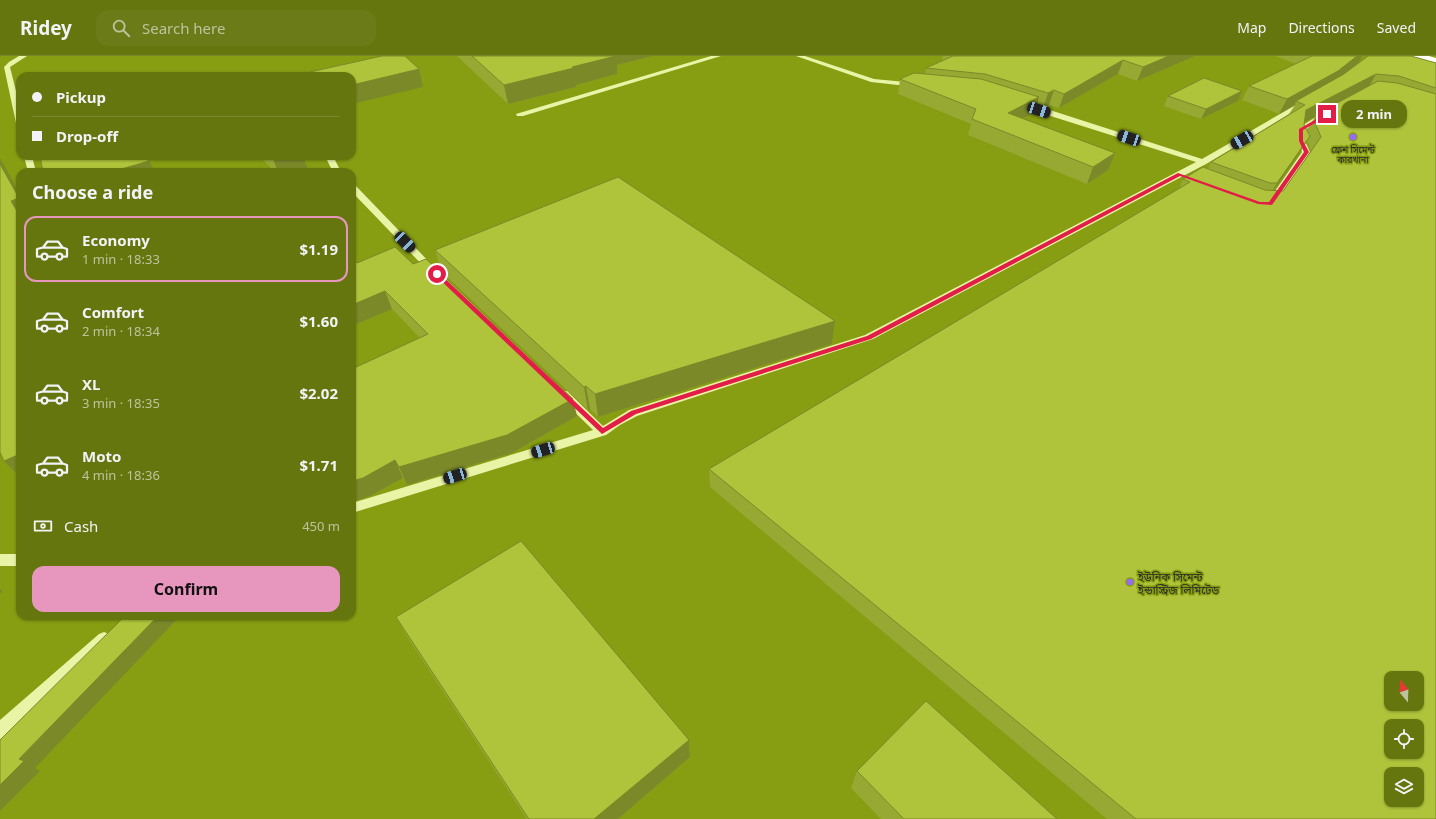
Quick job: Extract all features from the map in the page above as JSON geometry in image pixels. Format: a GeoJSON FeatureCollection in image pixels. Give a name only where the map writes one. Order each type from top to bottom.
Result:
{"type":"FeatureCollection","features":[{"type":"Feature","properties":{"kind":"highway"},"geometry":{"type":"LineString","coordinates":[[1416,56],[1436,62]]}},
{"type":"Feature","properties":{"kind":"lane"},"geometry":{"type":"LineString","coordinates":[[16,105],[7,68],[11,63],[24,56]]}},
{"type":"Feature","properties":{"kind":"lane"},"geometry":{"type":"LineString","coordinates":[[520,114],[718,56]]}},
{"type":"Feature","properties":{"kind":"lane"},"geometry":{"type":"LineString","coordinates":[[799,56],[873,81],[928,86]]}},
{"type":"Feature","properties":{"kind":"lane"},"geometry":{"type":"LineString","coordinates":[[356,507],[602,432],[616,422],[633,413],[869,337],[1184,176],[1203,162],[1313,99]]}},
{"type":"Feature","properties":{"kind":"lane"},"geometry":{"type":"LineString","coordinates":[[1017,102],[1203,162]]}},
{"type":"Feature","properties":{"kind":"lane"},"geometry":{"type":"LineString","coordinates":[[1259,203],[1270,204],[1306,152],[1301,141],[1301,129],[1334,111]]}},
{"type":"Feature","properties":{"kind":"lane"},"geometry":{"type":"LineString","coordinates":[[122,165],[142,160]]}},
{"type":"Feature","properties":{"kind":"lane"},"geometry":{"type":"LineString","coordinates":[[356,191],[443,280]]}},
{"type":"Feature","properties":{"kind":"lane"},"geometry":{"type":"LineString","coordinates":[[557,388],[602,432]]}},
{"type":"Feature","properties":{"kind":"lane"},"geometry":{"type":"LineString","coordinates":[[0,560],[16,560]]}},
{"type":"Feature","properties":{"kind":"lane"},"geometry":{"type":"LineString","coordinates":[[0,731],[114,630]]}},
{"type":"Feature","properties":{"kind":"building"},"geometry":{"type":"Polygon","coordinates":[[[382,56],[405,56],[419,69],[356,84],[356,72],[310,72],[382,56]]]}},
{"type":"Feature","properties":{"kind":"building"},"geometry":{"type":"Polygon","coordinates":[[[472,56],[616,56],[504,85],[472,56]]]}},
{"type":"Feature","properties":{"kind":"building"},"geometry":{"type":"Polygon","coordinates":[[[953,56],[1169,56],[1143,67],[1123,60],[1064,94],[1054,90],[1048,93],[985,74],[926,68],[953,56]]]}},
{"type":"Feature","properties":{"kind":"building"},"geometry":{"type":"Polygon","coordinates":[[[1312,56],[1357,56],[1338,71],[1287,99],[1249,86],[1312,56]]]}},
{"type":"Feature","properties":{"kind":"building"},"geometry":{"type":"Polygon","coordinates":[[[1368,56],[1411,56],[1436,63],[1436,88],[1399,76],[1376,74],[1306,110],[1304,125],[1310,136],[1277,183],[1270,183],[1211,162],[1305,105],[1296,101],[1344,74],[1368,56]]]}},
{"type":"Feature","properties":{"kind":"building"},"geometry":{"type":"Polygon","coordinates":[[[914,73],[981,79],[1039,97],[1008,113],[1115,153],[1093,167],[972,119],[976,109],[900,79],[914,73]]]}},
{"type":"Feature","properties":{"kind":"building"},"geometry":{"type":"Polygon","coordinates":[[[1204,78],[1242,91],[1206,109],[1168,96],[1204,78]]]}},
{"type":"Feature","properties":{"kind":"building","name":"ইউনিক সিমেন্ট ইন্ডাস্ট্রিজ লিমিটেড"},"geometry":{"type":"Polygon","coordinates":[[[1378,81],[1397,83],[1436,94],[1436,819],[1136,819],[709,469],[1190,182],[1183,179],[1203,167],[1265,190],[1283,191],[1321,137],[1316,125],[1315,115],[1378,81]]]}},
{"type":"Feature","properties":{"kind":"building"},"geometry":{"type":"Polygon","coordinates":[[[41,160],[149,161],[125,168],[42,168],[41,160]]]}},
{"type":"Feature","properties":{"kind":"building"},"geometry":{"type":"Polygon","coordinates":[[[0,164],[16,193],[16,199],[11,201],[16,209],[16,456],[4,461],[0,452],[0,164]]]}},
{"type":"Feature","properties":{"kind":"building"},"geometry":{"type":"Polygon","coordinates":[[[618,177],[835,321],[595,394],[586,386],[584,387],[435,250],[618,177]]]}},
{"type":"Feature","properties":{"kind":"building"},"geometry":{"type":"Polygon","coordinates":[[[395,247],[413,264],[426,259],[573,399],[507,435],[399,467],[395,460],[363,478],[356,480],[356,367],[428,334],[385,291],[356,303],[356,262],[357,263],[395,247]]]}},
{"type":"Feature","properties":{"kind":"building"},"geometry":{"type":"Polygon","coordinates":[[[521,541],[689,740],[594,819],[529,819],[396,617],[521,541]]]}},
{"type":"Feature","properties":{"kind":"building"},"geometry":{"type":"Polygon","coordinates":[[[121,620],[154,620],[19,759],[24,761],[0,785],[0,740],[121,620]]]}},
{"type":"Feature","properties":{"kind":"building"},"geometry":{"type":"Polygon","coordinates":[[[926,701],[1057,819],[904,819],[857,771],[926,701]]]}},
{"type":"Feature","properties":{"kind":"place","name":"ফ্রেশ সিমেন্ট কারখানা"},"geometry":{"type":"Point","coordinates":[1353,137]}},
{"type":"Feature","properties":{"kind":"place","name":"ইউনিক সিমেন্ট ইন্ডাস্ট্রিজ লিমিটেড"},"geometry":{"type":"Point","coordinates":[1130,582]}},
{"type":"Feature","properties":{"kind":"route"},"geometry":{"type":"LineString","coordinates":[[437,274],[602,432],[616,422],[633,413],[869,337],[1180,174],[1259,203],[1270,204],[1306,152],[1301,141],[1301,129],[1327,114]]}}]}
